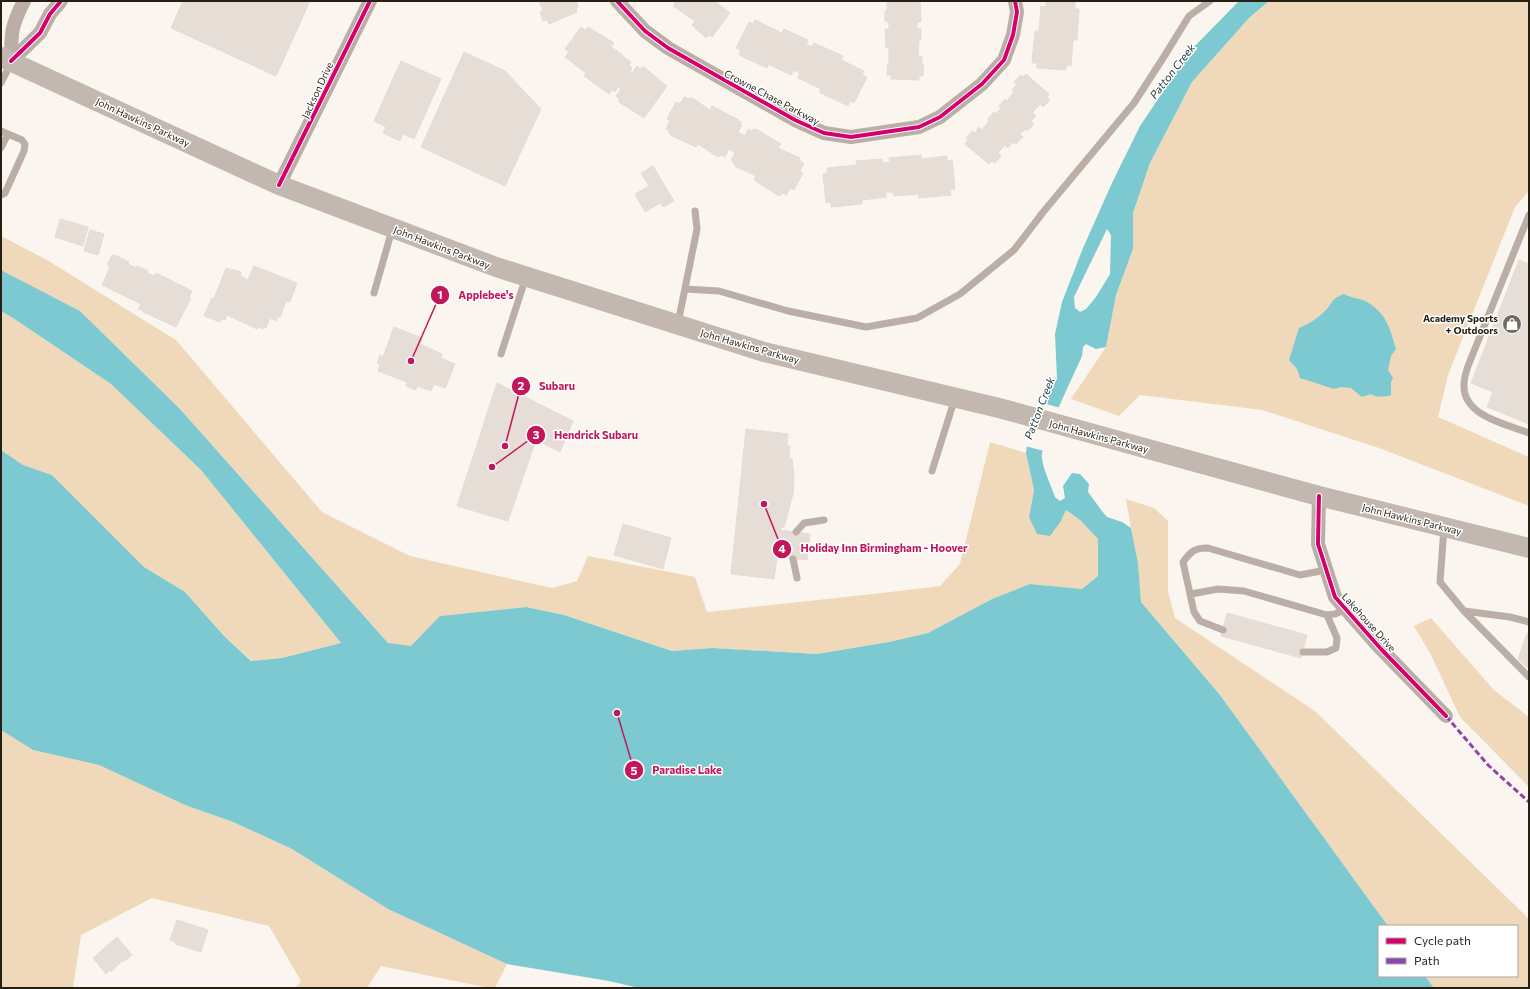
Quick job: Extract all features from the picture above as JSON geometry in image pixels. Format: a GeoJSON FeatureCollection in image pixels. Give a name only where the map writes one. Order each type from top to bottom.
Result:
{"type":"FeatureCollection","features":[{"type":"Feature","properties":{"kind":"main road","name":"John Hawkins Parkway"},"geometry":{"type":"LineString","coordinates":[[6,59],[279,185],[526,277],[764,352],[999,408],[1319,496],[1529,548]]}},
{"type":"Feature","properties":{"kind":"street"},"geometry":{"type":"LineString","coordinates":[[6,59],[15,18],[24,1]]}},
{"type":"Feature","properties":{"kind":"street"},"geometry":{"type":"LineString","coordinates":[[6,59],[40,33],[50,14],[61,1]]}},
{"type":"Feature","properties":{"kind":"street","name":"Jackson Drive"},"geometry":{"type":"LineString","coordinates":[[279,185],[370,1]]}},
{"type":"Feature","properties":{"kind":"street","name":"Crowne Chase Parkway"},"geometry":{"type":"LineString","coordinates":[[617,1],[645,32],[668,48],[795,120],[824,133],[851,137],[919,127],[940,118],[982,84],[1004,60],[1013,35],[1017,12],[1015,1]]}},
{"type":"Feature","properties":{"kind":"street","name":"Lakehouse Drive"},"geometry":{"type":"LineString","coordinates":[[1319,496],[1318,544],[1335,597],[1381,649],[1446,716]]}},
{"type":"Feature","properties":{"kind":"lane"},"geometry":{"type":"LineString","coordinates":[[685,289],[719,291],[788,310],[866,327],[917,318],[960,294],[1014,250],[1048,205],[1134,103],[1189,16],[1210,1]]}},
{"type":"Feature","properties":{"kind":"lane"},"geometry":{"type":"LineString","coordinates":[[1,83],[6,59]]}},
{"type":"Feature","properties":{"kind":"lane"},"geometry":{"type":"LineString","coordinates":[[1,148],[4,132],[22,140],[25,144],[24,151],[5,193],[1,195]]}},
{"type":"Feature","properties":{"kind":"lane"},"geometry":{"type":"LineString","coordinates":[[678,325],[697,229],[695,211]]}},
{"type":"Feature","properties":{"kind":"lane"},"geometry":{"type":"LineString","coordinates":[[1529,215],[1468,366],[1464,385],[1467,402],[1479,414],[1529,433]]}},
{"type":"Feature","properties":{"kind":"lane"},"geometry":{"type":"LineString","coordinates":[[374,293],[393,228]]}},
{"type":"Feature","properties":{"kind":"lane"},"geometry":{"type":"LineString","coordinates":[[501,354],[526,277]]}},
{"type":"Feature","properties":{"kind":"lane"},"geometry":{"type":"LineString","coordinates":[[932,471],[956,398]]}},
{"type":"Feature","properties":{"kind":"lane"},"geometry":{"type":"LineString","coordinates":[[796,532],[804,523],[824,520]]}},
{"type":"Feature","properties":{"kind":"lane"},"geometry":{"type":"LineString","coordinates":[[1444,528],[1440,582],[1464,611],[1529,677]]}},
{"type":"Feature","properties":{"kind":"lane"},"geometry":{"type":"LineString","coordinates":[[1223,630],[1200,621],[1194,612],[1183,562],[1188,554],[1198,548],[1208,548],[1300,575],[1326,570]]}},
{"type":"Feature","properties":{"kind":"lane"},"geometry":{"type":"LineString","coordinates":[[793,559],[797,578]]}},
{"type":"Feature","properties":{"kind":"lane"},"geometry":{"type":"LineString","coordinates":[[1190,594],[1218,589],[1244,592],[1327,615],[1346,610]]}},
{"type":"Feature","properties":{"kind":"lane"},"geometry":{"type":"LineString","coordinates":[[1464,611],[1510,617],[1529,622]]}},
{"type":"Feature","properties":{"kind":"lane"},"geometry":{"type":"LineString","coordinates":[[1303,652],[1327,652],[1336,648],[1336,638],[1327,615]]}},
{"type":"Feature","properties":{"kind":"shaded area"},"geometry":{"type":"Polygon","coordinates":[[[1269,1],[1529,1],[1529,191],[1515,207],[1448,375],[1438,417],[1529,457],[1529,506],[1379,448],[1262,410],[1140,395],[1119,416],[1071,399],[1106,347],[1116,295],[1133,249],[1133,213],[1150,163],[1192,82],[1249,18],[1269,1]]]}},
{"type":"Feature","properties":{"kind":"shaded area"},"geometry":{"type":"Polygon","coordinates":[[[1,236],[47,260],[176,340],[322,512],[410,556],[552,588],[577,581],[588,556],[695,577],[707,612],[940,586],[960,564],[990,442],[1026,453],[1034,490],[1029,517],[1061,521],[1066,510],[1080,520],[1098,539],[1098,576],[1082,589],[1030,584],[992,599],[928,633],[889,642],[817,654],[712,648],[672,651],[564,615],[526,607],[441,616],[411,647],[388,643],[180,409],[80,311],[1,270],[1,236]]]}},
{"type":"Feature","properties":{"kind":"shaded area"},"geometry":{"type":"Polygon","coordinates":[[[1,311],[111,384],[201,470],[341,643],[282,658],[252,661],[224,636],[185,592],[144,567],[52,475],[23,465],[1,450],[1,311]]]}},
{"type":"Feature","properties":{"kind":"shaded area"},"geometry":{"type":"Polygon","coordinates":[[[1126,499],[1154,508],[1168,521],[1168,591],[1175,618],[1315,711],[1529,919],[1529,988],[1434,988],[1426,977],[1518,977],[1518,925],[1387,925],[1220,695],[1141,602],[1138,563],[1126,499]]]}},
{"type":"Feature","properties":{"kind":"shaded area"},"geometry":{"type":"Polygon","coordinates":[[[1431,618],[1494,690],[1529,717],[1529,787],[1460,717],[1431,655],[1414,626],[1431,618]]]}},
{"type":"Feature","properties":{"kind":"shaded area"},"geometry":{"type":"Polygon","coordinates":[[[1,730],[33,750],[99,765],[185,805],[233,822],[292,849],[388,909],[507,964],[495,988],[381,966],[367,988],[295,988],[301,981],[269,926],[152,898],[81,935],[73,988],[1,988],[1,730]]]}},
{"type":"Feature","properties":{"kind":"water"},"geometry":{"type":"Polygon","coordinates":[[[1239,1],[1269,1],[1249,18],[1192,82],[1150,163],[1133,213],[1133,249],[1116,295],[1106,347],[1096,349],[1086,344],[1083,347],[1082,356],[1046,439],[1042,459],[1046,474],[1055,497],[1060,501],[1065,498],[1063,486],[1072,473],[1080,474],[1089,484],[1088,492],[1107,517],[1122,522],[1131,528],[1138,563],[1141,602],[1220,695],[1387,925],[1378,925],[1378,977],[1426,977],[1434,988],[639,988],[609,981],[507,964],[388,909],[292,849],[233,822],[185,805],[99,765],[33,750],[1,730],[1,450],[23,465],[52,475],[144,567],[185,592],[224,636],[251,661],[282,658],[341,643],[201,470],[111,384],[1,311],[1,270],[80,311],[180,409],[388,643],[411,646],[440,616],[526,607],[564,615],[672,651],[712,648],[817,654],[889,642],[928,633],[992,599],[1030,584],[1082,589],[1098,576],[1098,539],[1080,520],[1066,510],[1061,521],[1050,536],[1037,534],[1029,517],[1034,490],[1026,453],[1029,428],[1057,379],[1055,334],[1062,302],[1083,248],[1112,183],[1140,126],[1191,50],[1239,1]],[[1107,229],[1074,297],[1075,308],[1080,312],[1086,309],[1096,297],[1110,274],[1111,235],[1107,229]]]}},
{"type":"Feature","properties":{"kind":"water"},"geometry":{"type":"Polygon","coordinates":[[[1344,294],[1372,305],[1382,315],[1389,327],[1396,349],[1391,356],[1388,370],[1393,378],[1391,382],[1391,395],[1381,397],[1371,394],[1362,397],[1351,388],[1341,387],[1334,389],[1300,378],[1297,369],[1289,360],[1299,328],[1317,318],[1335,299],[1344,294]]]}},
{"type":"Feature","properties":{"kind":"pier"},"geometry":{"type":"Polygon","coordinates":[[[1042,403],[1061,408],[1044,451],[1025,446],[1027,428],[1042,403]]]}},
{"type":"Feature","properties":{"kind":"building"},"geometry":{"type":"Polygon","coordinates":[[[183,1],[310,1],[276,76],[171,28],[183,1]]]}},
{"type":"Feature","properties":{"kind":"building"},"geometry":{"type":"Polygon","coordinates":[[[539,1],[576,1],[578,7],[576,8],[577,12],[549,24],[547,20],[543,21],[540,12],[543,11],[539,1]]]}},
{"type":"Feature","properties":{"kind":"building"},"geometry":{"type":"Polygon","coordinates":[[[672,1],[715,1],[730,13],[712,37],[709,35],[706,38],[692,25],[695,21],[673,6],[675,3],[672,1]]]}},
{"type":"Feature","properties":{"kind":"building"},"geometry":{"type":"Polygon","coordinates":[[[891,1],[920,1],[921,22],[917,22],[917,29],[921,29],[921,40],[919,40],[918,56],[922,57],[922,65],[924,65],[923,76],[919,76],[919,80],[891,79],[891,75],[887,75],[889,48],[886,48],[885,29],[889,29],[889,22],[885,21],[885,11],[887,11],[887,2],[891,3],[891,1]]]}},
{"type":"Feature","properties":{"kind":"building"},"geometry":{"type":"Polygon","coordinates":[[[1046,1],[1080,1],[1075,2],[1075,9],[1079,9],[1077,40],[1073,40],[1071,66],[1066,65],[1066,70],[1037,68],[1037,63],[1032,63],[1035,31],[1039,31],[1041,6],[1046,7],[1046,1]]]}},
{"type":"Feature","properties":{"kind":"building"},"geometry":{"type":"Polygon","coordinates":[[[755,20],[782,33],[784,29],[808,40],[806,44],[812,47],[814,43],[843,56],[841,60],[864,71],[862,75],[867,77],[854,103],[850,101],[848,106],[819,92],[821,89],[798,78],[800,73],[794,70],[791,75],[768,64],[767,68],[739,55],[741,50],[736,48],[749,22],[753,24],[755,20]]]}},
{"type":"Feature","properties":{"kind":"building"},"geometry":{"type":"Polygon","coordinates":[[[581,27],[585,30],[588,27],[614,43],[611,47],[623,55],[621,57],[624,57],[631,62],[629,65],[632,68],[630,72],[632,73],[637,66],[640,69],[644,67],[667,86],[644,118],[619,102],[619,98],[616,96],[621,89],[618,87],[615,92],[613,90],[609,94],[584,76],[586,73],[565,57],[569,52],[565,49],[581,27]]]}},
{"type":"Feature","properties":{"kind":"building"},"geometry":{"type":"Polygon","coordinates":[[[464,52],[505,71],[541,109],[505,186],[421,147],[464,52]]]}},
{"type":"Feature","properties":{"kind":"building"},"geometry":{"type":"Polygon","coordinates":[[[401,61],[441,79],[414,139],[403,134],[400,141],[383,133],[386,127],[374,121],[401,61]]]}},
{"type":"Feature","properties":{"kind":"building"},"geometry":{"type":"Polygon","coordinates":[[[1026,74],[1049,94],[1047,97],[1050,100],[1043,107],[1040,104],[1032,113],[1036,116],[1031,121],[1034,124],[1027,131],[1025,129],[1020,134],[1023,137],[1016,144],[1013,142],[1008,148],[1005,145],[998,153],[1001,156],[995,163],[992,161],[989,164],[965,144],[968,140],[966,138],[972,131],[975,133],[979,127],[982,130],[989,121],[987,120],[994,112],[996,114],[1001,108],[999,106],[1005,99],[1007,101],[1014,92],[1012,90],[1017,84],[1014,82],[1021,75],[1023,77],[1026,74]]]}},
{"type":"Feature","properties":{"kind":"building"},"geometry":{"type":"Polygon","coordinates":[[[684,97],[690,99],[691,97],[710,110],[712,106],[739,120],[738,121],[741,122],[740,124],[742,125],[738,132],[745,136],[748,129],[752,131],[753,129],[756,129],[781,144],[778,148],[800,158],[799,160],[804,164],[800,171],[803,173],[794,190],[790,188],[786,195],[783,193],[779,196],[754,180],[756,176],[735,166],[736,165],[733,164],[734,162],[731,160],[735,153],[729,149],[725,157],[722,155],[718,157],[698,144],[696,147],[670,135],[671,134],[668,132],[670,130],[666,129],[670,121],[667,119],[676,102],[680,104],[684,97]]]}},
{"type":"Feature","properties":{"kind":"building"},"geometry":{"type":"Polygon","coordinates":[[[921,155],[921,159],[947,156],[947,161],[952,160],[955,189],[950,190],[951,195],[919,198],[919,194],[894,196],[893,192],[886,192],[886,197],[862,200],[862,204],[831,207],[831,202],[826,203],[823,174],[828,173],[827,168],[857,165],[856,161],[882,159],[883,163],[890,162],[889,158],[921,155]]]}},
{"type":"Feature","properties":{"kind":"building"},"geometry":{"type":"Polygon","coordinates":[[[653,166],[674,201],[663,207],[660,203],[645,212],[635,194],[649,186],[641,173],[653,166]]]}},
{"type":"Feature","properties":{"kind":"building"},"geometry":{"type":"Polygon","coordinates":[[[60,219],[88,227],[83,246],[55,237],[60,219]]]}},
{"type":"Feature","properties":{"kind":"building"},"geometry":{"type":"Polygon","coordinates":[[[90,230],[104,234],[98,255],[84,251],[90,230]]]}},
{"type":"Feature","properties":{"kind":"building"},"geometry":{"type":"Polygon","coordinates":[[[112,255],[129,262],[128,264],[136,268],[137,266],[148,271],[147,273],[154,276],[156,273],[192,291],[189,297],[191,298],[176,327],[143,312],[138,309],[141,304],[102,285],[110,267],[107,265],[112,255]]]}},
{"type":"Feature","properties":{"kind":"building","name":"Academy Sports + Outdoors"},"geometry":{"type":"Polygon","coordinates":[[[1519,260],[1529,264],[1529,424],[1487,407],[1493,392],[1471,383],[1519,260]]]}},
{"type":"Feature","properties":{"kind":"building"},"geometry":{"type":"Polygon","coordinates":[[[254,266],[297,283],[290,302],[286,301],[280,317],[278,317],[276,321],[270,318],[266,328],[264,327],[263,329],[258,327],[257,329],[227,315],[225,320],[221,319],[220,322],[204,316],[212,298],[214,299],[226,268],[241,272],[240,276],[248,280],[254,266]]]}},
{"type":"Feature","properties":{"kind":"building"},"geometry":{"type":"Polygon","coordinates":[[[394,327],[422,338],[420,344],[442,354],[441,358],[455,364],[445,388],[434,384],[431,391],[417,386],[416,390],[406,386],[407,382],[378,371],[380,364],[377,363],[380,355],[383,357],[394,327]]]}},
{"type":"Feature","properties":{"kind":"building"},"geometry":{"type":"Polygon","coordinates":[[[497,383],[573,421],[560,452],[536,440],[508,521],[457,506],[497,383]]]}},
{"type":"Feature","properties":{"kind":"building"},"geometry":{"type":"Polygon","coordinates":[[[746,429],[788,434],[787,445],[790,446],[789,458],[792,459],[794,477],[793,494],[784,527],[781,527],[780,530],[810,534],[807,560],[777,557],[774,579],[731,574],[746,429]]]}},
{"type":"Feature","properties":{"kind":"building"},"geometry":{"type":"Polygon","coordinates":[[[623,524],[671,538],[663,569],[614,555],[623,524]]]}},
{"type":"Feature","properties":{"kind":"building"},"geometry":{"type":"Polygon","coordinates":[[[1227,613],[1307,635],[1301,658],[1221,636],[1227,613]]]}},
{"type":"Feature","properties":{"kind":"building"},"geometry":{"type":"Polygon","coordinates":[[[1527,633],[1529,634],[1529,669],[1518,659],[1527,633]]]}},
{"type":"Feature","properties":{"kind":"building"},"geometry":{"type":"Polygon","coordinates":[[[177,920],[208,930],[201,952],[175,944],[176,942],[170,940],[177,920]]]}},
{"type":"Feature","properties":{"kind":"building"},"geometry":{"type":"Polygon","coordinates":[[[117,937],[132,955],[123,962],[122,961],[111,972],[110,970],[106,974],[93,958],[117,937]]]}},
{"type":"Feature","properties":{"kind":"marked path"},"geometry":{"type":"LineString","coordinates":[[1446,716],[1488,765],[1529,802]]}},
{"type":"Feature","properties":{"kind":"cycle path"},"geometry":{"type":"LineString","coordinates":[[11,61],[40,33],[50,14],[61,1]]}},
{"type":"Feature","properties":{"kind":"cycle path"},"geometry":{"type":"LineString","coordinates":[[279,185],[370,1]]}},
{"type":"Feature","properties":{"kind":"cycle path"},"geometry":{"type":"LineString","coordinates":[[617,1],[645,31],[668,48],[795,120],[824,133],[851,137],[919,127],[940,117],[982,84],[1004,60],[1013,35],[1017,12],[1015,1]]}},
{"type":"Feature","properties":{"kind":"cycle path"},"geometry":{"type":"LineString","coordinates":[[1319,496],[1318,544],[1335,597],[1381,649],[1446,716]]}},
{"type":"Feature","properties":{"kind":"place","name":"Academy Sports + Outdoors"},"geometry":{"type":"Point","coordinates":[1512,324]}},
{"type":"Feature","properties":{"kind":"place","name":"Applebee's"},"geometry":{"type":"Point","coordinates":[411,361]}},
{"type":"Feature","properties":{"kind":"place","name":"Subaru"},"geometry":{"type":"Point","coordinates":[505,446]}},
{"type":"Feature","properties":{"kind":"place","name":"Hendrick Subaru"},"geometry":{"type":"Point","coordinates":[492,467]}},
{"type":"Feature","properties":{"kind":"place","name":"Holiday Inn Birmingham - Hoover"},"geometry":{"type":"Point","coordinates":[764,504]}},
{"type":"Feature","properties":{"kind":"place","name":"Paradise Lake"},"geometry":{"type":"Point","coordinates":[617,713]}},
{"type":"Feature","properties":{"kind":"water label","name":"Patton Creek"},"geometry":{"type":"Point","coordinates":[1172,71]}},
{"type":"Feature","properties":{"kind":"water label","name":"Patton Creek"},"geometry":{"type":"Point","coordinates":[1039,408]}}]}
